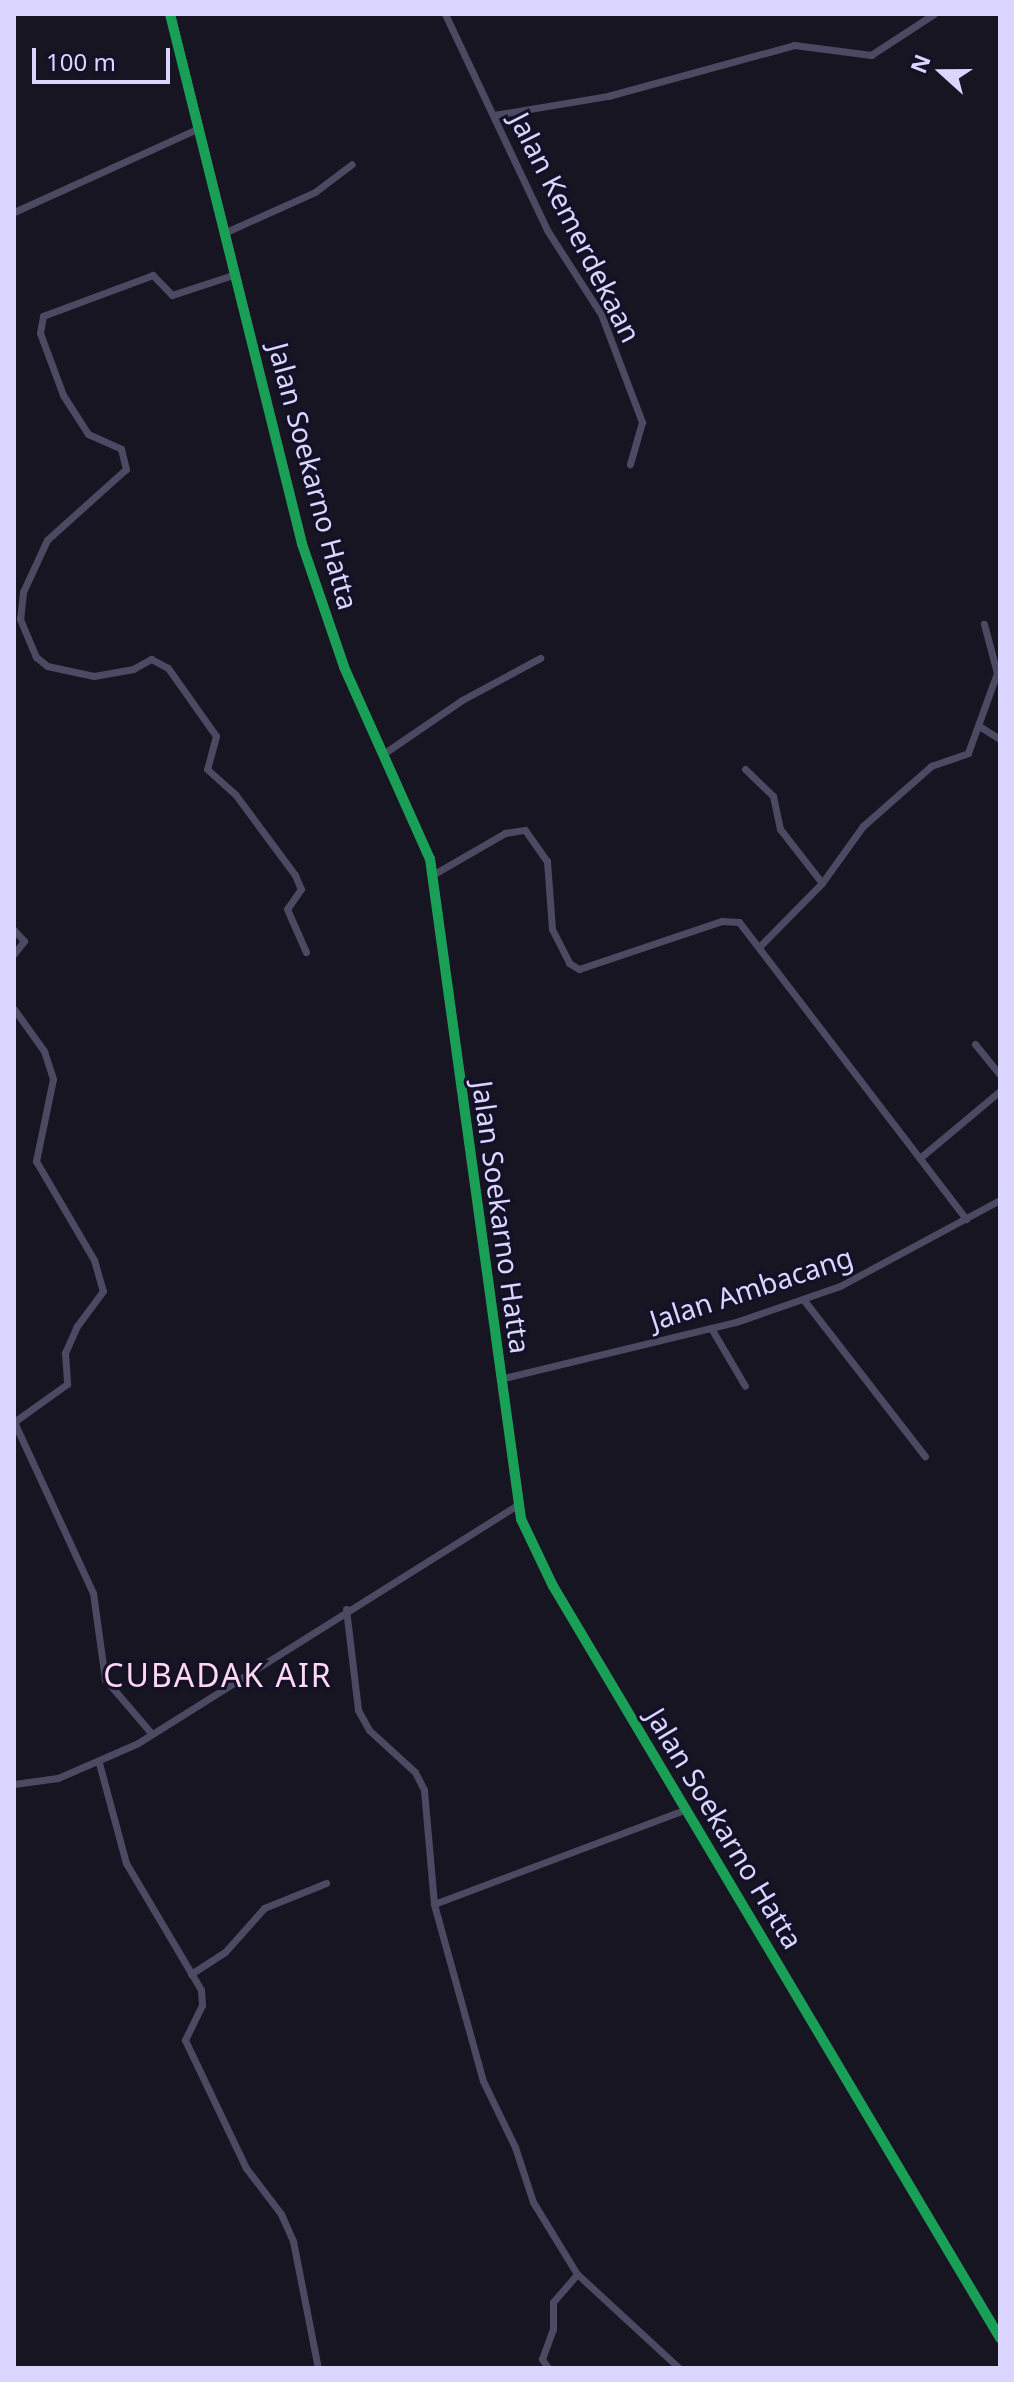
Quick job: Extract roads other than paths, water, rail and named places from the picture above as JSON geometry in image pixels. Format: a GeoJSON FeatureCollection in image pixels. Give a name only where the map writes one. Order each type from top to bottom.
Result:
{"type":"FeatureCollection","features":[{"type":"Feature","properties":{"kind":"street","name":"Jalan Soekarno Hatta"},"geometry":{"type":"LineString","coordinates":[[170,14],[302,544],[344,667],[422,832],[434,874],[517,1505],[553,1586],[1000,2338]]}},
{"type":"Feature","properties":{"kind":"street","name":"Jalan Kemerdekaan"},"geometry":{"type":"LineString","coordinates":[[445,14],[547,230],[601,314],[642,422],[630,464]]}},
{"type":"Feature","properties":{"kind":"street"},"geometry":{"type":"LineString","coordinates":[[494,115],[608,96],[794,45],[871,55],[934,14]]}},
{"type":"Feature","properties":{"kind":"street"},"geometry":{"type":"LineString","coordinates":[[14,212],[199,128]]}},
{"type":"Feature","properties":{"kind":"street"},"geometry":{"type":"LineString","coordinates":[[226,232],[315,192],[352,164]]}},
{"type":"Feature","properties":{"kind":"street"},"geometry":{"type":"LineString","coordinates":[[236,274],[172,295],[153,275],[43,316],[40,333],[63,395],[88,434],[121,449],[126,469],[47,540],[23,592],[20,619],[36,657],[47,666],[94,676],[133,669],[151,659],[168,668],[216,736],[207,769],[235,794],[295,875],[301,889],[287,909],[306,952]]}},
{"type":"Feature","properties":{"kind":"street"},"geometry":{"type":"LineString","coordinates":[[761,945],[822,883],[863,826],[931,766],[968,753],[997,673],[984,624]]}},
{"type":"Feature","properties":{"kind":"street"},"geometry":{"type":"LineString","coordinates":[[386,752],[462,700],[540,658]]}},
{"type":"Feature","properties":{"kind":"street"},"geometry":{"type":"LineString","coordinates":[[979,726],[1000,739]]}},
{"type":"Feature","properties":{"kind":"street"},"geometry":{"type":"LineString","coordinates":[[745,769],[773,796],[780,829],[822,883]]}},
{"type":"Feature","properties":{"kind":"street"},"geometry":{"type":"LineString","coordinates":[[434,874],[505,833],[525,830],[547,861],[549,920],[573,967],[590,968],[729,919],[739,922],[761,945],[966,1219]]}},
{"type":"Feature","properties":{"kind":"street"},"geometry":{"type":"LineString","coordinates":[[14,930],[24,941],[14,954]]}},
{"type":"Feature","properties":{"kind":"street"},"geometry":{"type":"LineString","coordinates":[[14,1009],[44,1051],[53,1079],[36,1161],[94,1260],[103,1291],[77,1326],[65,1353],[67,1384],[14,1422],[93,1593],[105,1679],[152,1734]]}},
{"type":"Feature","properties":{"kind":"street"},"geometry":{"type":"LineString","coordinates":[[975,1044],[1000,1075]]}},
{"type":"Feature","properties":{"kind":"street"},"geometry":{"type":"LineString","coordinates":[[921,1157],[1000,1091]]}},
{"type":"Feature","properties":{"kind":"street","name":"Jalan Ambacang"},"geometry":{"type":"LineString","coordinates":[[500,1379],[711,1328],[803,1299],[880,1269],[1000,1200]]}},
{"type":"Feature","properties":{"kind":"street"},"geometry":{"type":"LineString","coordinates":[[803,1299],[925,1456]]}},
{"type":"Feature","properties":{"kind":"street"},"geometry":{"type":"LineString","coordinates":[[711,1328],[745,1386]]}},
{"type":"Feature","properties":{"kind":"street"},"geometry":{"type":"LineString","coordinates":[[14,1784],[58,1778],[99,1763],[152,1734],[346,1609],[517,1505]]}},
{"type":"Feature","properties":{"kind":"street"},"geometry":{"type":"LineString","coordinates":[[346,1609],[358,1710],[369,1730],[415,1772],[424,1790],[434,1904],[458,2003],[494,2111],[515,2147],[533,2202],[577,2274],[679,2368]]}},
{"type":"Feature","properties":{"kind":"street"},"geometry":{"type":"LineString","coordinates":[[99,1763],[126,1863],[203,1996],[185,2040],[246,2168],[286,2222],[318,2368]]}},
{"type":"Feature","properties":{"kind":"street"},"geometry":{"type":"LineString","coordinates":[[434,1904],[687,1809]]}},
{"type":"Feature","properties":{"kind":"street"},"geometry":{"type":"LineString","coordinates":[[191,1974],[225,1952],[264,1908],[326,1883]]}},
{"type":"Feature","properties":{"kind":"street"},"geometry":{"type":"LineString","coordinates":[[548,2368],[542,2359],[553,2329],[553,2302],[577,2274]]}},
{"type":"Feature","properties":{"kind":"district","name":"CUBADAK AIR"},"geometry":{"type":"Point","coordinates":[218,1675]}}]}
